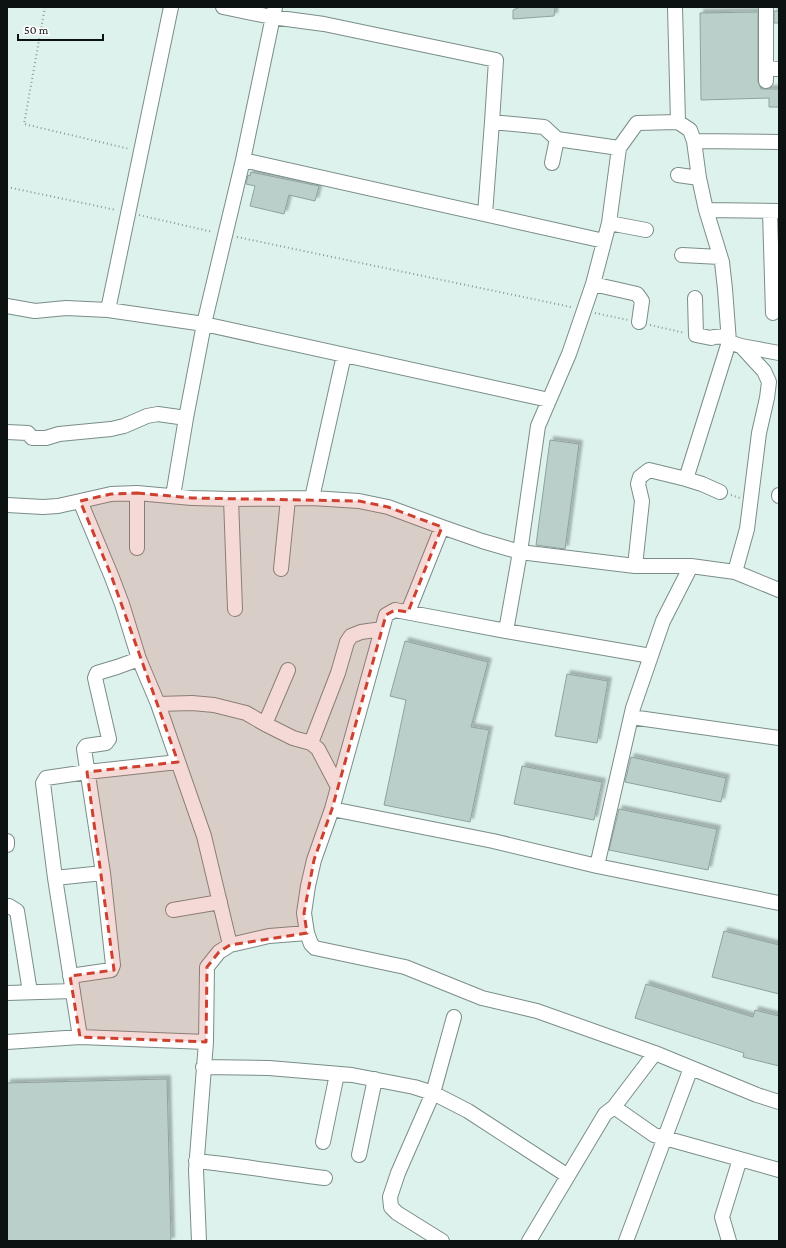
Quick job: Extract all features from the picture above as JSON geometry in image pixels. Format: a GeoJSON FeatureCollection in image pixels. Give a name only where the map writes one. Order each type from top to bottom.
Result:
{"type":"FeatureCollection","features":[{"type":"Feature","properties":{"kind":"street"},"geometry":{"type":"LineString","coordinates":[[108,310],[170,7]]}},
{"type":"Feature","properties":{"kind":"street"},"geometry":{"type":"LineString","coordinates":[[223,7],[274,12],[496,60],[484,214]]}},
{"type":"Feature","properties":{"kind":"street"},"geometry":{"type":"LineString","coordinates":[[675,7],[678,122]]}},
{"type":"Feature","properties":{"kind":"street"},"geometry":{"type":"LineString","coordinates":[[766,7],[770,73]]}},
{"type":"Feature","properties":{"kind":"street"},"geometry":{"type":"LineString","coordinates":[[173,496],[204,324],[274,12]]}},
{"type":"Feature","properties":{"kind":"street"},"geometry":{"type":"LineString","coordinates":[[492,122],[544,127],[557,139],[619,148]]}},
{"type":"Feature","properties":{"kind":"street"},"geometry":{"type":"LineString","coordinates":[[506,631],[520,552],[538,426],[569,354],[593,284],[609,223],[619,148],[637,123],[678,122],[690,130],[694,141],[699,178],[706,210],[720,257],[733,341],[686,480]]}},
{"type":"Feature","properties":{"kind":"street"},"geometry":{"type":"LineString","coordinates":[[552,163],[557,139]]}},
{"type":"Feature","properties":{"kind":"street"},"geometry":{"type":"LineString","coordinates":[[694,141],[779,142]]}},
{"type":"Feature","properties":{"kind":"street"},"geometry":{"type":"LineString","coordinates":[[242,160],[604,241]]}},
{"type":"Feature","properties":{"kind":"street"},"geometry":{"type":"LineString","coordinates":[[678,175],[699,178]]}},
{"type":"Feature","properties":{"kind":"street"},"geometry":{"type":"LineString","coordinates":[[706,210],[775,211],[773,313]]}},
{"type":"Feature","properties":{"kind":"street"},"geometry":{"type":"LineString","coordinates":[[609,223],[646,230]]}},
{"type":"Feature","properties":{"kind":"street"},"geometry":{"type":"LineString","coordinates":[[682,255],[720,257]]}},
{"type":"Feature","properties":{"kind":"street"},"geometry":{"type":"LineString","coordinates":[[593,284],[637,294],[642,301],[639,322]]}},
{"type":"Feature","properties":{"kind":"street"},"geometry":{"type":"LineString","coordinates":[[695,298],[696,335],[733,341],[779,353]]}},
{"type":"Feature","properties":{"kind":"street"},"geometry":{"type":"LineString","coordinates":[[7,306],[35,311],[66,308],[108,310],[204,324],[549,400]]}},
{"type":"Feature","properties":{"kind":"street"},"geometry":{"type":"LineString","coordinates":[[733,341],[764,371],[774,383],[767,398],[758,433],[747,529],[735,572]]}},
{"type":"Feature","properties":{"kind":"street"},"geometry":{"type":"LineString","coordinates":[[312,498],[344,355]]}},
{"type":"Feature","properties":{"kind":"street"},"geometry":{"type":"LineString","coordinates":[[7,432],[28,433],[32,438],[46,438],[59,434],[111,429],[124,426],[147,416],[158,414],[186,418]]}},
{"type":"Feature","properties":{"kind":"street"},"geometry":{"type":"LineString","coordinates":[[635,566],[642,501],[638,484],[640,477],[649,470],[702,484],[720,492]]}},
{"type":"Feature","properties":{"kind":"street"},"geometry":{"type":"LineString","coordinates":[[137,493],[132,531],[137,548]]}},
{"type":"Feature","properties":{"kind":"street"},"geometry":{"type":"LineString","coordinates":[[7,505],[43,507],[58,506],[111,494],[137,493],[231,499],[312,498],[359,502],[388,507],[482,541],[520,552],[635,566],[691,566],[735,572],[779,590]]}},
{"type":"Feature","properties":{"kind":"street"},"geometry":{"type":"LineString","coordinates":[[231,499],[239,561],[235,609]]}},
{"type":"Feature","properties":{"kind":"street"},"geometry":{"type":"LineString","coordinates":[[278,563],[288,499]]}},
{"type":"Feature","properties":{"kind":"street"},"geometry":{"type":"LineString","coordinates":[[80,501],[122,604],[139,659],[158,704],[204,836],[230,945]]}},
{"type":"Feature","properties":{"kind":"street"},"geometry":{"type":"LineString","coordinates":[[408,612],[442,527]]}},
{"type":"Feature","properties":{"kind":"street"},"geometry":{"type":"LineString","coordinates":[[597,866],[631,717],[663,621],[691,566]]}},
{"type":"Feature","properties":{"kind":"street"},"geometry":{"type":"LineString","coordinates":[[651,656],[506,631],[408,612],[395,610],[386,615],[332,809],[314,860],[304,913],[307,933],[311,944],[315,948],[405,968],[482,998],[537,1011],[655,1054],[757,1095],[779,1102]]}},
{"type":"Feature","properties":{"kind":"street"},"geometry":{"type":"LineString","coordinates":[[311,743],[338,673],[347,642],[351,636],[361,632],[382,629]]}},
{"type":"Feature","properties":{"kind":"street"},"geometry":{"type":"LineString","coordinates":[[70,976],[111,970],[114,965],[84,749],[86,746],[106,743],[109,739],[95,678],[98,673],[139,659]]}},
{"type":"Feature","properties":{"kind":"street"},"geometry":{"type":"LineString","coordinates":[[265,724],[288,670]]}},
{"type":"Feature","properties":{"kind":"street"},"geometry":{"type":"LineString","coordinates":[[158,704],[192,703],[214,705],[246,713],[293,738],[311,743],[318,749],[338,787]]}},
{"type":"Feature","properties":{"kind":"street"},"geometry":{"type":"LineString","coordinates":[[631,717],[779,738]]}},
{"type":"Feature","properties":{"kind":"street"},"geometry":{"type":"LineString","coordinates":[[80,1037],[55,878],[43,783],[46,778],[178,762]]}},
{"type":"Feature","properties":{"kind":"street"},"geometry":{"type":"LineString","coordinates":[[332,809],[493,841],[597,866],[779,903]]}},
{"type":"Feature","properties":{"kind":"street"},"geometry":{"type":"LineString","coordinates":[[55,878],[102,873]]}},
{"type":"Feature","properties":{"kind":"street"},"geometry":{"type":"LineString","coordinates":[[173,910],[220,902]]}},
{"type":"Feature","properties":{"kind":"street"},"geometry":{"type":"LineString","coordinates":[[7,906],[10,906],[17,911],[30,992]]}},
{"type":"Feature","properties":{"kind":"street"},"geometry":{"type":"LineString","coordinates":[[199,1241],[196,1161],[206,1042],[207,967],[220,952],[230,945],[269,936],[307,933]]}},
{"type":"Feature","properties":{"kind":"street"},"geometry":{"type":"LineString","coordinates":[[7,993],[73,991]]}},
{"type":"Feature","properties":{"kind":"street"},"geometry":{"type":"LineString","coordinates":[[442,1241],[397,1213],[391,1207],[390,1197],[398,1173],[433,1093],[454,1017]]}},
{"type":"Feature","properties":{"kind":"street"},"geometry":{"type":"LineString","coordinates":[[7,1042],[80,1037],[206,1042]]}},
{"type":"Feature","properties":{"kind":"street"},"geometry":{"type":"LineString","coordinates":[[528,1241],[605,1114],[614,1107],[655,1054]]}},
{"type":"Feature","properties":{"kind":"street"},"geometry":{"type":"LineString","coordinates":[[203,1067],[269,1068],[337,1074],[414,1087],[433,1093],[468,1111],[568,1176]]}},
{"type":"Feature","properties":{"kind":"street"},"geometry":{"type":"LineString","coordinates":[[626,1241],[691,1068]]}},
{"type":"Feature","properties":{"kind":"street"},"geometry":{"type":"LineString","coordinates":[[323,1142],[337,1074]]}},
{"type":"Feature","properties":{"kind":"street"},"geometry":{"type":"LineString","coordinates":[[359,1155],[375,1080]]}},
{"type":"Feature","properties":{"kind":"street"},"geometry":{"type":"LineString","coordinates":[[614,1107],[654,1135],[779,1170]]}},
{"type":"Feature","properties":{"kind":"street"},"geometry":{"type":"LineString","coordinates":[[729,1241],[722,1218],[740,1159]]}},
{"type":"Feature","properties":{"kind":"street"},"geometry":{"type":"LineString","coordinates":[[196,1161],[235,1164],[251,1168],[325,1178]]}},
{"type":"Feature","properties":{"kind":"path"},"geometry":{"type":"LineString","coordinates":[[45,7],[24,124],[141,151]]}},
{"type":"Feature","properties":{"kind":"path"},"geometry":{"type":"LineString","coordinates":[[7,187],[584,310]]}},
{"type":"Feature","properties":{"kind":"path"},"geometry":{"type":"LineString","coordinates":[[720,492],[750,502]]}},
{"type":"Feature","properties":{"kind":"highlighted area"},"geometry":{"type":"Polygon","coordinates":[[[137,493],[192,498],[359,501],[388,507],[442,527],[408,612],[395,610],[386,615],[332,809],[314,860],[304,913],[307,933],[230,945],[219,952],[207,967],[206,1042],[80,1037],[70,976],[114,970],[87,772],[178,762],[111,575],[80,501],[111,494],[137,493]]]}},
{"type":"Feature","properties":{"kind":"building"},"geometry":{"type":"Polygon","coordinates":[[[520,7],[555,7],[554,16],[513,19],[513,10],[520,7]]]}},
{"type":"Feature","properties":{"kind":"building"},"geometry":{"type":"Polygon","coordinates":[[[774,11],[779,11],[779,23],[774,23],[774,11]]]}},
{"type":"Feature","properties":{"kind":"building"},"geometry":{"type":"Polygon","coordinates":[[[758,12],[758,81],[761,89],[779,89],[779,107],[769,107],[769,98],[701,100],[700,13],[758,12]]]}},
{"type":"Feature","properties":{"kind":"building"},"geometry":{"type":"Polygon","coordinates":[[[251,172],[319,186],[315,201],[289,195],[284,214],[250,206],[255,186],[246,184],[248,175],[250,176],[251,172]]]}},
{"type":"Feature","properties":{"kind":"building"},"geometry":{"type":"Polygon","coordinates":[[[550,440],[579,444],[565,549],[536,545],[550,440]]]}},
{"type":"Feature","properties":{"kind":"building"},"geometry":{"type":"Polygon","coordinates":[[[405,641],[488,662],[471,727],[489,730],[470,822],[384,805],[406,700],[390,696],[405,641]]]}},
{"type":"Feature","properties":{"kind":"building"},"geometry":{"type":"Polygon","coordinates":[[[567,674],[608,681],[597,743],[555,736],[567,674]]]}},
{"type":"Feature","properties":{"kind":"building"},"geometry":{"type":"Polygon","coordinates":[[[631,757],[726,778],[721,802],[625,782],[631,757]]]}},
{"type":"Feature","properties":{"kind":"building"},"geometry":{"type":"Polygon","coordinates":[[[522,766],[602,782],[594,820],[514,804],[522,766]]]}},
{"type":"Feature","properties":{"kind":"building"},"geometry":{"type":"Polygon","coordinates":[[[619,809],[717,829],[708,870],[609,850],[619,809]]]}},
{"type":"Feature","properties":{"kind":"building"},"geometry":{"type":"Polygon","coordinates":[[[724,931],[779,945],[779,994],[712,977],[724,931]]]}},
{"type":"Feature","properties":{"kind":"building"},"geometry":{"type":"Polygon","coordinates":[[[646,984],[753,1017],[755,1010],[779,1016],[779,1066],[743,1057],[744,1053],[635,1018],[646,984]]]}},
{"type":"Feature","properties":{"kind":"building"},"geometry":{"type":"Polygon","coordinates":[[[167,1079],[171,1241],[7,1241],[7,1083],[167,1079]]]}}]}
